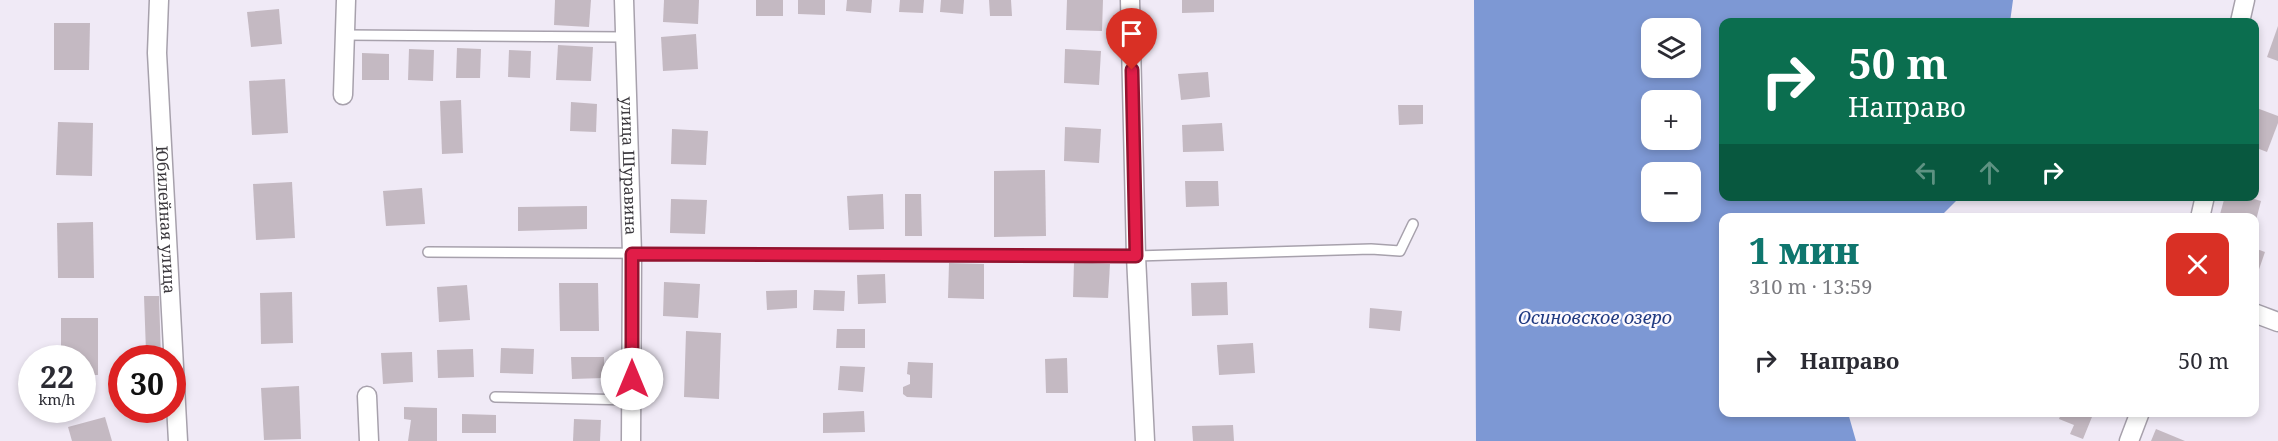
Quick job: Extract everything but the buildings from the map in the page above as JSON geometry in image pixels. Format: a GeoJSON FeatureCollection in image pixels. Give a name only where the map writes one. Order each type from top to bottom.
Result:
{"type":"FeatureCollection","features":[{"type":"Feature","properties":{"kind":"street","name":"Юбилейная улица"},"geometry":{"type":"LineString","coordinates":[[159,0],[157,53],[178,441]]}},
{"type":"Feature","properties":{"kind":"street"},"geometry":{"type":"LineString","coordinates":[[343,95],[346,0]]}},
{"type":"Feature","properties":{"kind":"street","name":"улица Шуравина"},"geometry":{"type":"LineString","coordinates":[[624,0],[632,254],[631,441]]}},
{"type":"Feature","properties":{"kind":"street"},"geometry":{"type":"LineString","coordinates":[[1130,0],[1136,256],[1145,441]]}},
{"type":"Feature","properties":{"kind":"street"},"geometry":{"type":"LineString","coordinates":[[2242,18],[2245,0]]}},
{"type":"Feature","properties":{"kind":"street"},"geometry":{"type":"LineString","coordinates":[[2259,315],[2278,322]]}},
{"type":"Feature","properties":{"kind":"street"},"geometry":{"type":"LineString","coordinates":[[367,396],[369,441]]}},
{"type":"Feature","properties":{"kind":"street"},"geometry":{"type":"LineString","coordinates":[[2129,441],[2138,417]]}},
{"type":"Feature","properties":{"kind":"lane"},"geometry":{"type":"LineString","coordinates":[[345,35],[625,37]]}},
{"type":"Feature","properties":{"kind":"lane"},"geometry":{"type":"LineString","coordinates":[[428,252],[1136,256],[1371,249],[1400,251],[1413,224]]}},
{"type":"Feature","properties":{"kind":"lane"},"geometry":{"type":"LineString","coordinates":[[495,397],[632,400]]}},
{"type":"Feature","properties":{"kind":"water","name":"Осиновское озеро"},"geometry":{"type":"Polygon","coordinates":[[[1474,0],[2013,0],[2011,18],[1719,18],[1719,201],[1956,201],[1944,213],[1719,213],[1719,417],[1849,417],[1856,441],[1476,441],[1474,0]]]}},
{"type":"Feature","properties":{"kind":"route"},"geometry":{"type":"LineString","coordinates":[[632,379],[632,254],[1136,256],[1132,70]]}}]}
